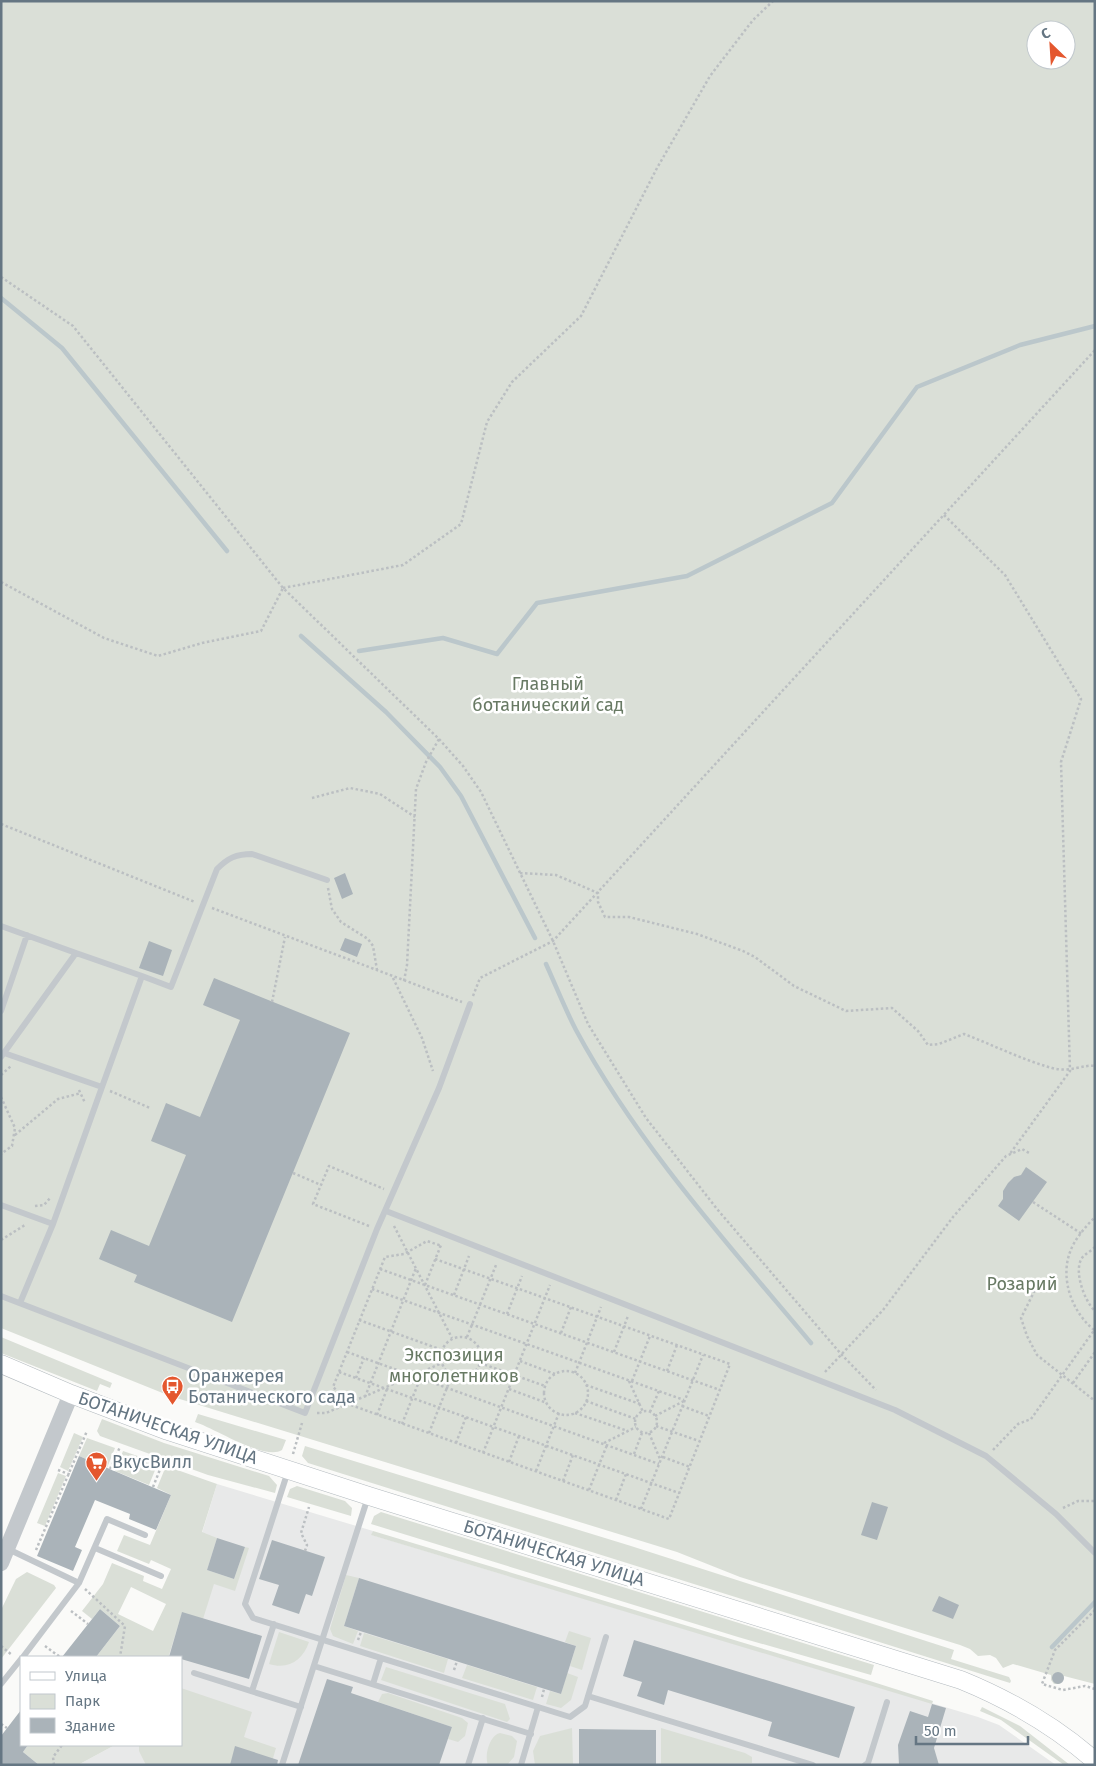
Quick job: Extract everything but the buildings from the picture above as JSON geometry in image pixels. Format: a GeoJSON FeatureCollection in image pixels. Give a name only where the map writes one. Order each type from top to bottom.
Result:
{"type":"FeatureCollection","features":[{"type":"Feature","properties":{"kind":"main road","name":"БОТАНИЧЕСКАЯ УЛИЦА"},"geometry":{"type":"LineString","coordinates":[[1,1364],[71,1394],[168,1431],[369,1496],[961,1680],[991,1692],[1050,1726],[1095,1762]]}},
{"type":"Feature","properties":{"kind":"street"},"geometry":{"type":"LineString","coordinates":[[4,1556],[71,1394]]}},
{"type":"Feature","properties":{"kind":"lane"},"geometry":{"type":"LineString","coordinates":[[1,926],[171,986],[217,869],[228,858],[241,854],[252,854],[327,880]]}},
{"type":"Feature","properties":{"kind":"lane"},"geometry":{"type":"LineString","coordinates":[[1,1012],[27,935]]}},
{"type":"Feature","properties":{"kind":"lane"},"geometry":{"type":"LineString","coordinates":[[76,953],[3,1055],[102,1087]]}},
{"type":"Feature","properties":{"kind":"lane"},"geometry":{"type":"LineString","coordinates":[[20,1303],[53,1224],[142,976]]}},
{"type":"Feature","properties":{"kind":"lane"},"geometry":{"type":"LineString","coordinates":[[1,1296],[305,1413],[377,1230],[439,1088],[470,1004]]}},
{"type":"Feature","properties":{"kind":"lane"},"geometry":{"type":"LineString","coordinates":[[1,1205],[53,1224]]}},
{"type":"Feature","properties":{"kind":"lane"},"geometry":{"type":"LineString","coordinates":[[386,1210],[818,1378],[895,1410],[986,1456],[1056,1514],[1095,1553]]}},
{"type":"Feature","properties":{"kind":"lane"},"geometry":{"type":"LineString","coordinates":[[289,1470],[245,1604],[253,1618],[570,1717],[585,1706],[606,1637]]}},
{"type":"Feature","properties":{"kind":"lane"},"geometry":{"type":"LineString","coordinates":[[282,1765],[369,1496]]}},
{"type":"Feature","properties":{"kind":"lane"},"geometry":{"type":"LineString","coordinates":[[23,1656],[78,1583],[107,1519],[145,1534]]}},
{"type":"Feature","properties":{"kind":"lane"},"geometry":{"type":"LineString","coordinates":[[95,1548],[161,1576]]}},
{"type":"Feature","properties":{"kind":"lane"},"geometry":{"type":"LineString","coordinates":[[4,1556],[32,1561],[78,1583]]}},
{"type":"Feature","properties":{"kind":"lane"},"geometry":{"type":"LineString","coordinates":[[252,1691],[274,1624]]}},
{"type":"Feature","properties":{"kind":"lane"},"geometry":{"type":"LineString","coordinates":[[373,1684],[381,1658]]}},
{"type":"Feature","properties":{"kind":"lane"},"geometry":{"type":"LineString","coordinates":[[1,1684],[20,1660]]}},
{"type":"Feature","properties":{"kind":"lane"},"geometry":{"type":"LineString","coordinates":[[314,1666],[530,1734]]}},
{"type":"Feature","properties":{"kind":"lane"},"geometry":{"type":"LineString","coordinates":[[194,1673],[301,1706]]}},
{"type":"Feature","properties":{"kind":"lane"},"geometry":{"type":"LineString","coordinates":[[588,1696],[813,1765]]}},
{"type":"Feature","properties":{"kind":"lane"},"geometry":{"type":"LineString","coordinates":[[865,1765],[868,1763],[887,1702]]}},
{"type":"Feature","properties":{"kind":"lane"},"geometry":{"type":"LineString","coordinates":[[521,1765],[538,1708]]}},
{"type":"Feature","properties":{"kind":"lane"},"geometry":{"type":"LineString","coordinates":[[468,1765],[483,1718]]}},
{"type":"Feature","properties":{"kind":"path"},"geometry":{"type":"LineString","coordinates":[[283,588],[403,565],[461,524],[487,422],[512,382],[581,316],[657,168],[710,76],[753,20],[774,1]]}},
{"type":"Feature","properties":{"kind":"path"},"geometry":{"type":"LineString","coordinates":[[1,277],[73,326],[283,588],[440,739],[464,766],[481,792],[554,941],[588,1024],[646,1118],[717,1209],[841,1354],[895,1410]]}},
{"type":"Feature","properties":{"kind":"path"},"geometry":{"type":"LineString","coordinates":[[1,824],[285,937],[470,1004],[480,978],[554,941],[1095,350]]}},
{"type":"Feature","properties":{"kind":"path"},"geometry":{"type":"LineString","coordinates":[[818,1378],[883,1310],[952,1217],[1010,1155],[1070,1071],[1061,762],[1082,699],[1005,575],[944,516]]}},
{"type":"Feature","properties":{"kind":"path"},"geometry":{"type":"LineString","coordinates":[[1,582],[104,638],[158,656],[260,631],[283,588]]}},
{"type":"Feature","properties":{"kind":"path"},"geometry":{"type":"LineString","coordinates":[[404,981],[407,966],[416,789],[426,762],[440,739]]}},
{"type":"Feature","properties":{"kind":"path"},"geometry":{"type":"LineString","coordinates":[[312,798],[350,788],[380,794],[415,817]]}},
{"type":"Feature","properties":{"kind":"path"},"geometry":{"type":"LineString","coordinates":[[520,872],[556,875],[598,893]]}},
{"type":"Feature","properties":{"kind":"path"},"geometry":{"type":"LineString","coordinates":[[327,880],[332,909],[341,922],[368,939],[373,946],[377,970]]}},
{"type":"Feature","properties":{"kind":"path"},"geometry":{"type":"LineString","coordinates":[[598,893],[598,902],[606,918],[629,917],[697,934],[743,951],[755,957],[794,986],[846,1011],[892,1008],[918,1031],[928,1045],[939,1044],[964,1034],[1052,1068],[1070,1071],[1095,1066]]}},
{"type":"Feature","properties":{"kind":"path"},"geometry":{"type":"LineString","coordinates":[[272,1002],[285,937]]}},
{"type":"Feature","properties":{"kind":"path"},"geometry":{"type":"LineString","coordinates":[[392,976],[422,1038],[439,1088]]}},
{"type":"Feature","properties":{"kind":"path"},"geometry":{"type":"LineString","coordinates":[[1,1075],[11,1066],[18,1067]]}},
{"type":"Feature","properties":{"kind":"path"},"geometry":{"type":"LineString","coordinates":[[77,1086],[86,1104],[84,1112]]}},
{"type":"Feature","properties":{"kind":"path"},"geometry":{"type":"LineString","coordinates":[[102,1087],[150,1108]]}},
{"type":"Feature","properties":{"kind":"path"},"geometry":{"type":"LineString","coordinates":[[14,1134],[58,1099],[81,1093]]}},
{"type":"Feature","properties":{"kind":"path"},"geometry":{"type":"LineString","coordinates":[[1,1097],[15,1128],[12,1146],[1,1154]]}},
{"type":"Feature","properties":{"kind":"path"},"geometry":{"type":"LineString","coordinates":[[1010,1155],[1022,1149],[1029,1153]]}},
{"type":"Feature","properties":{"kind":"path"},"geometry":{"type":"LineString","coordinates":[[377,1230],[314,1204],[321,1184],[329,1166],[393,1193]]}},
{"type":"Feature","properties":{"kind":"path"},"geometry":{"type":"LineString","coordinates":[[293,1173],[321,1184]]}},
{"type":"Feature","properties":{"kind":"path"},"geometry":{"type":"LineString","coordinates":[[34,1207],[44,1205],[52,1193]]}},
{"type":"Feature","properties":{"kind":"path"},"geometry":{"type":"LineString","coordinates":[[1033,1202],[1082,1234]]}},
{"type":"Feature","properties":{"kind":"path"},"geometry":{"type":"LineString","coordinates":[[386,1210],[452,1338]]}},
{"type":"Feature","properties":{"kind":"path"},"geometry":{"type":"LineString","coordinates":[[986,1456],[1018,1424],[1031,1419],[1095,1330],[1077,1312],[1070,1296],[1067,1264],[1070,1251],[1095,1217]]}},
{"type":"Feature","properties":{"kind":"path"},"geometry":{"type":"LineString","coordinates":[[1,1240],[28,1224],[22,1220]]}},
{"type":"Feature","properties":{"kind":"path"},"geometry":{"type":"LineString","coordinates":[[427,1241],[408,1253],[397,1257],[385,1257],[333,1387],[344,1396],[348,1404],[669,1519],[730,1364],[435,1259]]}},
{"type":"Feature","properties":{"kind":"path"},"geometry":{"type":"LineString","coordinates":[[424,1285],[441,1245]]}},
{"type":"Feature","properties":{"kind":"path"},"geometry":{"type":"LineString","coordinates":[[1095,1247],[1082,1258],[1080,1272],[1083,1292],[1090,1306],[1095,1311]]}},
{"type":"Feature","properties":{"kind":"path"},"geometry":{"type":"LineString","coordinates":[[454,1295],[470,1256]]}},
{"type":"Feature","properties":{"kind":"path"},"geometry":{"type":"LineString","coordinates":[[467,1338],[496,1265]]}},
{"type":"Feature","properties":{"kind":"path"},"geometry":{"type":"LineString","coordinates":[[365,1397],[416,1268]]}},
{"type":"Feature","properties":{"kind":"path"},"geometry":{"type":"LineString","coordinates":[[380,1269],[720,1390]]}},
{"type":"Feature","properties":{"kind":"path"},"geometry":{"type":"LineString","coordinates":[[507,1314],[522,1274]]}},
{"type":"Feature","properties":{"kind":"path"},"geometry":{"type":"LineString","coordinates":[[483,1453],[550,1284]]}},
{"type":"Feature","properties":{"kind":"path"},"geometry":{"type":"LineString","coordinates":[[1037,1286],[1021,1318],[1027,1336],[1037,1355],[1095,1401]]}},
{"type":"Feature","properties":{"kind":"path"},"geometry":{"type":"LineString","coordinates":[[372,1289],[684,1401]]}},
{"type":"Feature","properties":{"kind":"path"},"geometry":{"type":"LineString","coordinates":[[575,1373],[602,1305]]}},
{"type":"Feature","properties":{"kind":"path"},"geometry":{"type":"LineString","coordinates":[[560,1333],[571,1307]]}},
{"type":"Feature","properties":{"kind":"path"},"geometry":{"type":"LineString","coordinates":[[614,1352],[629,1315]]}},
{"type":"Feature","properties":{"kind":"path"},"geometry":{"type":"LineString","coordinates":[[360,1320],[442,1350]]}},
{"type":"Feature","properties":{"kind":"path"},"geometry":{"type":"LineString","coordinates":[[632,1382],[651,1336]]}},
{"type":"Feature","properties":{"kind":"path"},"geometry":{"type":"LineString","coordinates":[[452,1338],[467,1338],[479,1347],[480,1363],[476,1370],[469,1375],[460,1377],[452,1375],[442,1363],[442,1350],[452,1338]]}},
{"type":"Feature","properties":{"kind":"path"},"geometry":{"type":"LineString","coordinates":[[667,1371],[677,1345]]}},
{"type":"Feature","properties":{"kind":"path"},"geometry":{"type":"LineString","coordinates":[[347,1352],[607,1445],[660,1462]]}},
{"type":"Feature","properties":{"kind":"path"},"geometry":{"type":"LineString","coordinates":[[1073,1383],[1095,1352]]}},
{"type":"Feature","properties":{"kind":"path"},"geometry":{"type":"LineString","coordinates":[[641,1509],[703,1354]]}},
{"type":"Feature","properties":{"kind":"path"},"geometry":{"type":"LineString","coordinates":[[356,1378],[364,1358]]}},
{"type":"Feature","properties":{"kind":"path"},"geometry":{"type":"LineString","coordinates":[[520,1361],[555,1374]]}},
{"type":"Feature","properties":{"kind":"path"},"geometry":{"type":"LineString","coordinates":[[326,1413],[386,1389],[442,1363]]}},
{"type":"Feature","properties":{"kind":"path"},"geometry":{"type":"LineString","coordinates":[[480,1363],[545,1386]]}},
{"type":"Feature","properties":{"kind":"path"},"geometry":{"type":"LineString","coordinates":[[628,1432],[575,1412],[559,1413],[551,1409],[547,1403],[545,1386],[555,1374],[562,1371],[575,1373],[586,1385],[640,1404]]}},
{"type":"Feature","properties":{"kind":"path"},"geometry":{"type":"LineString","coordinates":[[339,1372],[679,1493]]}},
{"type":"Feature","properties":{"kind":"path"},"geometry":{"type":"LineString","coordinates":[[429,1433],[452,1375]]}},
{"type":"Feature","properties":{"kind":"path"},"geometry":{"type":"LineString","coordinates":[[402,1424],[421,1378]]}},
{"type":"Feature","properties":{"kind":"path"},"geometry":{"type":"LineString","coordinates":[[628,1380],[643,1412]]}},
{"type":"Feature","properties":{"kind":"path"},"geometry":{"type":"LineString","coordinates":[[575,1412],[582,1408],[586,1401],[586,1385]]}},
{"type":"Feature","properties":{"kind":"path"},"geometry":{"type":"LineString","coordinates":[[377,1415],[386,1389]]}},
{"type":"Feature","properties":{"kind":"path"},"geometry":{"type":"LineString","coordinates":[[508,1389],[547,1403]]}},
{"type":"Feature","properties":{"kind":"path"},"geometry":{"type":"LineString","coordinates":[[650,1412],[659,1391]]}},
{"type":"Feature","properties":{"kind":"path"},"geometry":{"type":"LineString","coordinates":[[586,1401],[636,1419]]}},
{"type":"Feature","properties":{"kind":"path"},"geometry":{"type":"LineString","coordinates":[[655,1416],[684,1401]]}},
{"type":"Feature","properties":{"kind":"path"},"geometry":{"type":"LineString","coordinates":[[682,1406],[710,1416]]}},
{"type":"Feature","properties":{"kind":"path"},"geometry":{"type":"LineString","coordinates":[[636,1427],[636,1419],[643,1412],[650,1412],[655,1416],[656,1426]]}},
{"type":"Feature","properties":{"kind":"path"},"geometry":{"type":"LineString","coordinates":[[289,1470],[305,1413]]}},
{"type":"Feature","properties":{"kind":"path"},"geometry":{"type":"LineString","coordinates":[[536,1472],[559,1413]]}},
{"type":"Feature","properties":{"kind":"path"},"geometry":{"type":"LineString","coordinates":[[456,1443],[466,1417]]}},
{"type":"Feature","properties":{"kind":"path"},"geometry":{"type":"LineString","coordinates":[[656,1426],[699,1442]]}},
{"type":"Feature","properties":{"kind":"path"},"geometry":{"type":"LineString","coordinates":[[649,1433],[656,1426]]}},
{"type":"Feature","properties":{"kind":"path"},"geometry":{"type":"LineString","coordinates":[[602,1443],[636,1427]]}},
{"type":"Feature","properties":{"kind":"path"},"geometry":{"type":"LineString","coordinates":[[636,1427],[642,1432],[649,1433]]}},
{"type":"Feature","properties":{"kind":"path"},"geometry":{"type":"LineString","coordinates":[[32,1561],[87,1431]]}},
{"type":"Feature","properties":{"kind":"path"},"geometry":{"type":"LineString","coordinates":[[634,1454],[642,1432]]}},
{"type":"Feature","properties":{"kind":"path"},"geometry":{"type":"LineString","coordinates":[[649,1433],[660,1462]]}},
{"type":"Feature","properties":{"kind":"path"},"geometry":{"type":"LineString","coordinates":[[509,1462],[520,1436]]}},
{"type":"Feature","properties":{"kind":"path"},"geometry":{"type":"LineString","coordinates":[[589,1490],[607,1445]]}},
{"type":"Feature","properties":{"kind":"path"},"geometry":{"type":"LineString","coordinates":[[110,1469],[120,1447]]}},
{"type":"Feature","properties":{"kind":"path"},"geometry":{"type":"LineString","coordinates":[[563,1481],[573,1455]]}},
{"type":"Feature","properties":{"kind":"path"},"geometry":{"type":"LineString","coordinates":[[662,1457],[690,1466]]}},
{"type":"Feature","properties":{"kind":"path"},"geometry":{"type":"LineString","coordinates":[[153,1487],[163,1462]]}},
{"type":"Feature","properties":{"kind":"path"},"geometry":{"type":"LineString","coordinates":[[58,1470],[70,1475]]}},
{"type":"Feature","properties":{"kind":"path"},"geometry":{"type":"LineString","coordinates":[[616,1500],[626,1474]]}},
{"type":"Feature","properties":{"kind":"path"},"geometry":{"type":"LineString","coordinates":[[1056,1514],[1078,1501],[1095,1501]]}},
{"type":"Feature","properties":{"kind":"path"},"geometry":{"type":"LineString","coordinates":[[306,1551],[307,1545],[301,1532],[309,1507]]}},
{"type":"Feature","properties":{"kind":"path"},"geometry":{"type":"LineString","coordinates":[[78,1583],[125,1626],[120,1656]]}},
{"type":"Feature","properties":{"kind":"path"},"geometry":{"type":"LineString","coordinates":[[63,1605],[88,1624]]}},
{"type":"Feature","properties":{"kind":"path"},"geometry":{"type":"LineString","coordinates":[[1095,1610],[1055,1650],[1042,1684],[1063,1690],[1085,1686],[1095,1689]]}},
{"type":"Feature","properties":{"kind":"path"},"geometry":{"type":"LineString","coordinates":[[36,1639],[59,1656]]}},
{"type":"Feature","properties":{"kind":"path"},"geometry":{"type":"LineString","coordinates":[[1,1724],[7,1728]]}},
{"type":"Feature","properties":{"kind":"path"},"geometry":{"type":"LineString","coordinates":[[54,1765],[53,1757],[61,1746]]}},
{"type":"Feature","properties":{"kind":"shaded area"},"geometry":{"type":"Polygon","coordinates":[[[217,1484],[373,1531],[372,1535],[978,1717],[999,1725],[1056,1765],[78,1765],[113,1746],[182,1746],[182,1656],[164,1656],[217,1484]]]}},
{"type":"Feature","properties":{"kind":"green space","name":"Главный ботанический сад"},"geometry":{"type":"Polygon","coordinates":[[[1,1],[1095,1],[1095,1684],[1064,1676],[1063,1681],[1059,1684],[1054,1684],[1051,1680],[1051,1675],[1013,1664],[1003,1668],[996,1658],[990,1655],[978,1656],[970,1649],[960,1645],[740,1577],[677,1552],[170,1396],[1,1328],[1,1]]]}},
{"type":"Feature","properties":{"kind":"green space"},"geometry":{"type":"Polygon","coordinates":[[[1,1337],[112,1383],[110,1388],[100,1384],[97,1391],[1,1353],[1,1337]]]}},
{"type":"Feature","properties":{"kind":"green space"},"geometry":{"type":"Polygon","coordinates":[[[198,1414],[286,1440],[282,1450],[274,1452],[252,1448],[195,1422],[198,1414]]]}},
{"type":"Feature","properties":{"kind":"green space"},"geometry":{"type":"Polygon","coordinates":[[[102,1419],[164,1443],[269,1476],[277,1485],[275,1493],[208,1475],[100,1436],[97,1431],[102,1419]]]}},
{"type":"Feature","properties":{"kind":"green space"},"geometry":{"type":"Polygon","coordinates":[[[74,1433],[83,1437],[68,1471],[60,1467],[74,1433]]]}},
{"type":"Feature","properties":{"kind":"green space"},"geometry":{"type":"Polygon","coordinates":[[[87,1438],[115,1448],[107,1468],[79,1456],[87,1438]]]}},
{"type":"Feature","properties":{"kind":"green space"},"geometry":{"type":"Polygon","coordinates":[[[305,1446],[631,1546],[954,1650],[951,1659],[1009,1677],[1011,1681],[1010,1683],[308,1463],[302,1456],[305,1446]]]}},
{"type":"Feature","properties":{"kind":"green space"},"geometry":{"type":"Polygon","coordinates":[[[123,1451],[158,1463],[149,1485],[115,1471],[123,1451]]]}},
{"type":"Feature","properties":{"kind":"green space"},"geometry":{"type":"Polygon","coordinates":[[[166,1466],[217,1484],[202,1532],[217,1538],[207,1570],[234,1579],[245,1547],[249,1548],[235,1591],[214,1584],[203,1619],[182,1613],[170,1656],[97,1656],[120,1626],[100,1609],[92,1619],[82,1611],[103,1584],[112,1563],[144,1576],[143,1581],[162,1589],[171,1569],[151,1560],[149,1564],[117,1551],[124,1535],[150,1545],[171,1495],[157,1488],[166,1466]],[[131,1587],[118,1614],[153,1631],[166,1604],[131,1587]]]}},
{"type":"Feature","properties":{"kind":"green space"},"geometry":{"type":"Polygon","coordinates":[[[58,1473],[66,1476],[45,1526],[37,1523],[58,1473]]]}},
{"type":"Feature","properties":{"kind":"green space"},"geometry":{"type":"Polygon","coordinates":[[[297,1486],[345,1501],[352,1508],[351,1516],[287,1497],[290,1489],[297,1486]]]}},
{"type":"Feature","properties":{"kind":"green space"},"geometry":{"type":"Polygon","coordinates":[[[381,1512],[874,1665],[871,1675],[738,1637],[371,1524],[374,1516],[381,1512]]]}},
{"type":"Feature","properties":{"kind":"green space"},"geometry":{"type":"Polygon","coordinates":[[[373,1531],[933,1701],[932,1704],[371,1535],[373,1531]]]}},
{"type":"Feature","properties":{"kind":"green space"},"geometry":{"type":"Polygon","coordinates":[[[27,1572],[54,1585],[56,1588],[1,1659],[1,1610],[16,1579],[27,1572]]]}},
{"type":"Feature","properties":{"kind":"green space"},"geometry":{"type":"Polygon","coordinates":[[[346,1575],[359,1578],[344,1626],[358,1631],[353,1644],[333,1636],[330,1629],[346,1575]]]}},
{"type":"Feature","properties":{"kind":"green space"},"geometry":{"type":"Polygon","coordinates":[[[569,1631],[591,1638],[582,1670],[570,1666],[576,1646],[565,1642],[569,1631]]]}},
{"type":"Feature","properties":{"kind":"green space"},"geometry":{"type":"Polygon","coordinates":[[[279,1632],[309,1642],[299,1658],[283,1666],[269,1664],[279,1632]]]}},
{"type":"Feature","properties":{"kind":"green space"},"geometry":{"type":"Polygon","coordinates":[[[364,1633],[448,1659],[444,1673],[360,1646],[364,1633]]]}},
{"type":"Feature","properties":{"kind":"green space"},"geometry":{"type":"Polygon","coordinates":[[[467,1665],[537,1687],[533,1700],[462,1678],[467,1665]]]}},
{"type":"Feature","properties":{"kind":"green space"},"geometry":{"type":"Polygon","coordinates":[[[386,1667],[505,1704],[510,1719],[507,1722],[381,1680],[386,1667]]]}},
{"type":"Feature","properties":{"kind":"green space"},"geometry":{"type":"Polygon","coordinates":[[[567,1673],[578,1677],[571,1700],[561,1708],[546,1704],[550,1691],[561,1694],[567,1673]]]}},
{"type":"Feature","properties":{"kind":"green space"},"geometry":{"type":"Polygon","coordinates":[[[182,1688],[252,1712],[244,1737],[276,1748],[271,1765],[146,1765],[139,1751],[139,1746],[182,1746],[182,1688]]]}},
{"type":"Feature","properties":{"kind":"green space"},"geometry":{"type":"Polygon","coordinates":[[[388,1693],[462,1718],[468,1723],[465,1736],[458,1742],[448,1739],[452,1727],[378,1702],[382,1694],[388,1693]]]}},
{"type":"Feature","properties":{"kind":"green space"},"geometry":{"type":"Polygon","coordinates":[[[982,1707],[1020,1726],[1070,1765],[1064,1765],[1001,1720],[980,1711],[982,1707]]]}},
{"type":"Feature","properties":{"kind":"green space"},"geometry":{"type":"Polygon","coordinates":[[[572,1728],[573,1765],[535,1765],[533,1751],[540,1736],[572,1728]]]}},
{"type":"Feature","properties":{"kind":"green space"},"geometry":{"type":"Polygon","coordinates":[[[661,1728],[745,1753],[752,1757],[752,1763],[661,1765],[661,1728]]]}},
{"type":"Feature","properties":{"kind":"green space"},"geometry":{"type":"Polygon","coordinates":[[[500,1733],[512,1736],[517,1741],[514,1757],[507,1765],[488,1765],[489,1746],[493,1737],[500,1733]]]}},
{"type":"Feature","properties":{"kind":"green space"},"geometry":{"type":"Polygon","coordinates":[[[27,1746],[113,1746],[78,1765],[39,1765],[23,1752],[27,1746]]]}},
{"type":"Feature","properties":{"kind":"waterway"},"geometry":{"type":"LineString","coordinates":[[1,298],[62,348],[227,551]]}},
{"type":"Feature","properties":{"kind":"waterway"},"geometry":{"type":"LineString","coordinates":[[359,651],[443,638],[497,654],[537,603],[687,576],[832,503],[917,387],[1020,345],[1095,326]]}},
{"type":"Feature","properties":{"kind":"waterway"},"geometry":{"type":"LineString","coordinates":[[301,636],[386,712],[440,767],[461,796],[535,938]]}},
{"type":"Feature","properties":{"kind":"waterway"},"geometry":{"type":"LineString","coordinates":[[546,964],[576,1030],[627,1114],[717,1231],[811,1343]]}},
{"type":"Feature","properties":{"kind":"waterway"},"geometry":{"type":"LineString","coordinates":[[1052,1647],[1095,1602]]}},
{"type":"Feature","properties":{"kind":"place","name":"Оранжерея Ботанического сада"},"geometry":{"type":"Point","coordinates":[172,1405]}},
{"type":"Feature","properties":{"kind":"place","name":"ВкусВилл"},"geometry":{"type":"Point","coordinates":[96,1481]}},
{"type":"Feature","properties":{"kind":"park label","name":"Розарий"},"geometry":{"type":"Point","coordinates":[1022,1284]}},
{"type":"Feature","properties":{"kind":"park label","name":"Экспозиция многолетников"},"geometry":{"type":"Point","coordinates":[454,1365]}}]}
